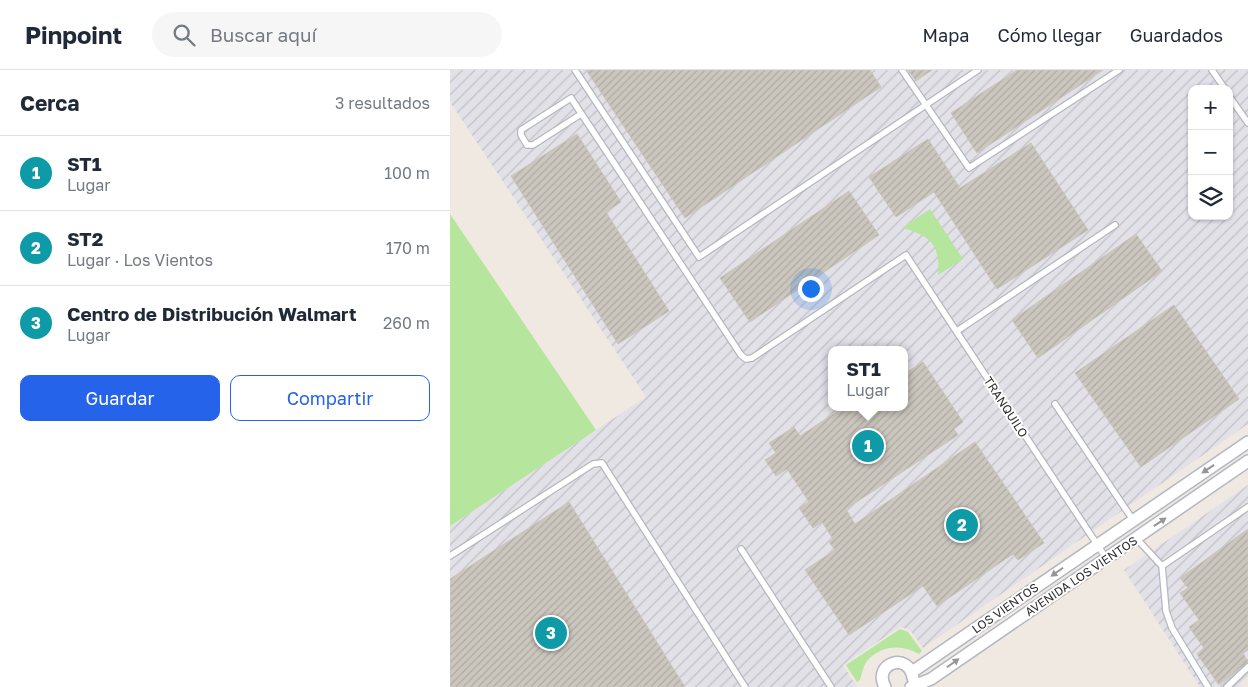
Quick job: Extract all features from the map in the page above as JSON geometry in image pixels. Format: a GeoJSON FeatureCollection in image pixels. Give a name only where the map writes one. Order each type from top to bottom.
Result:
{"type":"FeatureCollection","features":[{"type":"Feature","properties":{"kind":"street","name":"AVENIDA LOS VIENTOS"},"geometry":{"type":"LineString","coordinates":[[1097,545],[1248,442]]}},
{"type":"Feature","properties":{"kind":"street","name":"AVENIDA LOS VIENTOS"},"geometry":{"type":"LineString","coordinates":[[911,687],[931,679],[1248,462]]}},
{"type":"Feature","properties":{"kind":"street","name":"LOS VIENTOS"},"geometry":{"type":"LineString","coordinates":[[912,672],[1097,545]]}},
{"type":"Feature","properties":{"kind":"street"},"geometry":{"type":"LineString","coordinates":[[885,687],[882,683],[882,675],[886,668],[892,664],[904,664],[912,672]]}},
{"type":"Feature","properties":{"kind":"street","name":"AVENIDA LOS VIENTOS"},"geometry":{"type":"LineString","coordinates":[[911,687],[912,672]]}},
{"type":"Feature","properties":{"kind":"lane"},"geometry":{"type":"LineString","coordinates":[[575,70],[699,257],[978,70]]}},
{"type":"Feature","properties":{"kind":"lane"},"geometry":{"type":"LineString","coordinates":[[902,70],[969,168],[1119,70]]}},
{"type":"Feature","properties":{"kind":"lane"},"geometry":{"type":"LineString","coordinates":[[1212,70],[1222,85]]}},
{"type":"Feature","properties":{"kind":"lane"},"geometry":{"type":"LineString","coordinates":[[571,98],[581,114],[533,145],[527,145],[521,135],[521,130],[571,98]]}},
{"type":"Feature","properties":{"kind":"lane"},"geometry":{"type":"LineString","coordinates":[[1233,102],[1248,123]]}},
{"type":"Feature","properties":{"kind":"lane","name":"TRANQUILO"},"geometry":{"type":"LineString","coordinates":[[581,114],[741,355],[746,359],[752,358],[906,255],[1106,558]]}},
{"type":"Feature","properties":{"kind":"lane"},"geometry":{"type":"LineString","coordinates":[[957,331],[1115,225]]}},
{"type":"Feature","properties":{"kind":"lane"},"geometry":{"type":"LineString","coordinates":[[1055,404],[1134,520]]}},
{"type":"Feature","properties":{"kind":"lane"},"geometry":{"type":"LineString","coordinates":[[450,556],[593,464],[602,463],[745,687]]}},
{"type":"Feature","properties":{"kind":"lane"},"geometry":{"type":"LineString","coordinates":[[1162,566],[1248,507]]}},
{"type":"Feature","properties":{"kind":"lane"},"geometry":{"type":"LineString","coordinates":[[1136,538],[1162,566],[1166,611],[1172,628],[1208,687]]}},
{"type":"Feature","properties":{"kind":"lane"},"geometry":{"type":"LineString","coordinates":[[741,549],[831,687]]}},
{"type":"Feature","properties":{"kind":"lane"},"geometry":{"type":"LineString","coordinates":[[1227,687],[1248,667]]}},
{"type":"Feature","properties":{"kind":"shaded area"},"geometry":{"type":"Polygon","coordinates":[[[450,70],[1248,70],[1248,424],[923,648],[910,630],[900,627],[843,665],[857,687],[450,687],[450,526],[646,397],[450,102],[450,70]]]}},
{"type":"Feature","properties":{"kind":"shaded area"},"geometry":{"type":"Polygon","coordinates":[[[1248,485],[1248,675],[1238,687],[1200,687],[1124,570],[1248,485]]]}},
{"type":"Feature","properties":{"kind":"green space"},"geometry":{"type":"Polygon","coordinates":[[[930,209],[963,259],[938,275],[938,256],[932,243],[920,234],[902,228],[930,209]]]}},
{"type":"Feature","properties":{"kind":"green space"},"geometry":{"type":"Polygon","coordinates":[[[450,214],[596,430],[450,526],[450,214]]]}},
{"type":"Feature","properties":{"kind":"green space"},"geometry":{"type":"Polygon","coordinates":[[[900,629],[908,632],[922,651],[919,654],[898,647],[884,649],[867,661],[860,680],[857,682],[846,665],[900,629]]]}},
{"type":"Feature","properties":{"kind":"building"},"geometry":{"type":"Polygon","coordinates":[[[586,70],[870,70],[881,87],[685,218],[586,70]]]}},
{"type":"Feature","properties":{"kind":"building"},"geometry":{"type":"Polygon","coordinates":[[[908,70],[932,70],[916,81],[908,70]]]}},
{"type":"Feature","properties":{"kind":"building"},"geometry":{"type":"Polygon","coordinates":[[[1017,70],[1103,70],[977,153],[951,113],[1017,70]]]}},
{"type":"Feature","properties":{"kind":"building"},"geometry":{"type":"Polygon","coordinates":[[[577,134],[621,202],[606,212],[669,311],[618,344],[511,176],[577,134]]]}},
{"type":"Feature","properties":{"kind":"building"},"geometry":{"type":"Polygon","coordinates":[[[928,139],[960,188],[1031,143],[1088,230],[997,289],[934,192],[896,217],[869,177],[928,139]]]}},
{"type":"Feature","properties":{"kind":"building"},"geometry":{"type":"Polygon","coordinates":[[[849,191],[879,235],[750,322],[720,278],[849,191]]]}},
{"type":"Feature","properties":{"kind":"building"},"geometry":{"type":"Polygon","coordinates":[[[1136,234],[1162,271],[1038,358],[1012,320],[1136,234]]]}},
{"type":"Feature","properties":{"kind":"building"},"geometry":{"type":"Polygon","coordinates":[[[1174,305],[1239,399],[1141,467],[1075,373],[1174,305]]]}},
{"type":"Feature","properties":{"kind":"building"},"geometry":{"type":"Polygon","coordinates":[[[923,362],[963,422],[954,429],[958,435],[846,509],[855,524],[975,442],[1044,543],[1018,560],[1013,554],[937,606],[923,586],[849,635],[805,570],[835,550],[829,542],[833,539],[822,522],[813,528],[799,508],[809,502],[787,469],[776,476],[765,460],[776,453],[769,443],[794,427],[800,436],[838,411],[908,411],[908,371],[923,362]]]}},
{"type":"Feature","properties":{"kind":"building"},"geometry":{"type":"Polygon","coordinates":[[[569,502],[685,687],[450,687],[450,579],[569,502]]]}},
{"type":"Feature","properties":{"kind":"building"},"geometry":{"type":"Polygon","coordinates":[[[1248,529],[1248,650],[1243,653],[1248,662],[1219,685],[1197,654],[1204,648],[1189,627],[1199,620],[1180,593],[1188,588],[1180,578],[1248,529]]]}},
{"type":"Feature","properties":{"kind":"place","name":"ST1"},"geometry":{"type":"Point","coordinates":[868,446]}},
{"type":"Feature","properties":{"kind":"place","name":"ST2"},"geometry":{"type":"Point","coordinates":[962,525]}},
{"type":"Feature","properties":{"kind":"place","name":"Centro de Distribución Walmart"},"geometry":{"type":"Point","coordinates":[551,633]}}]}
